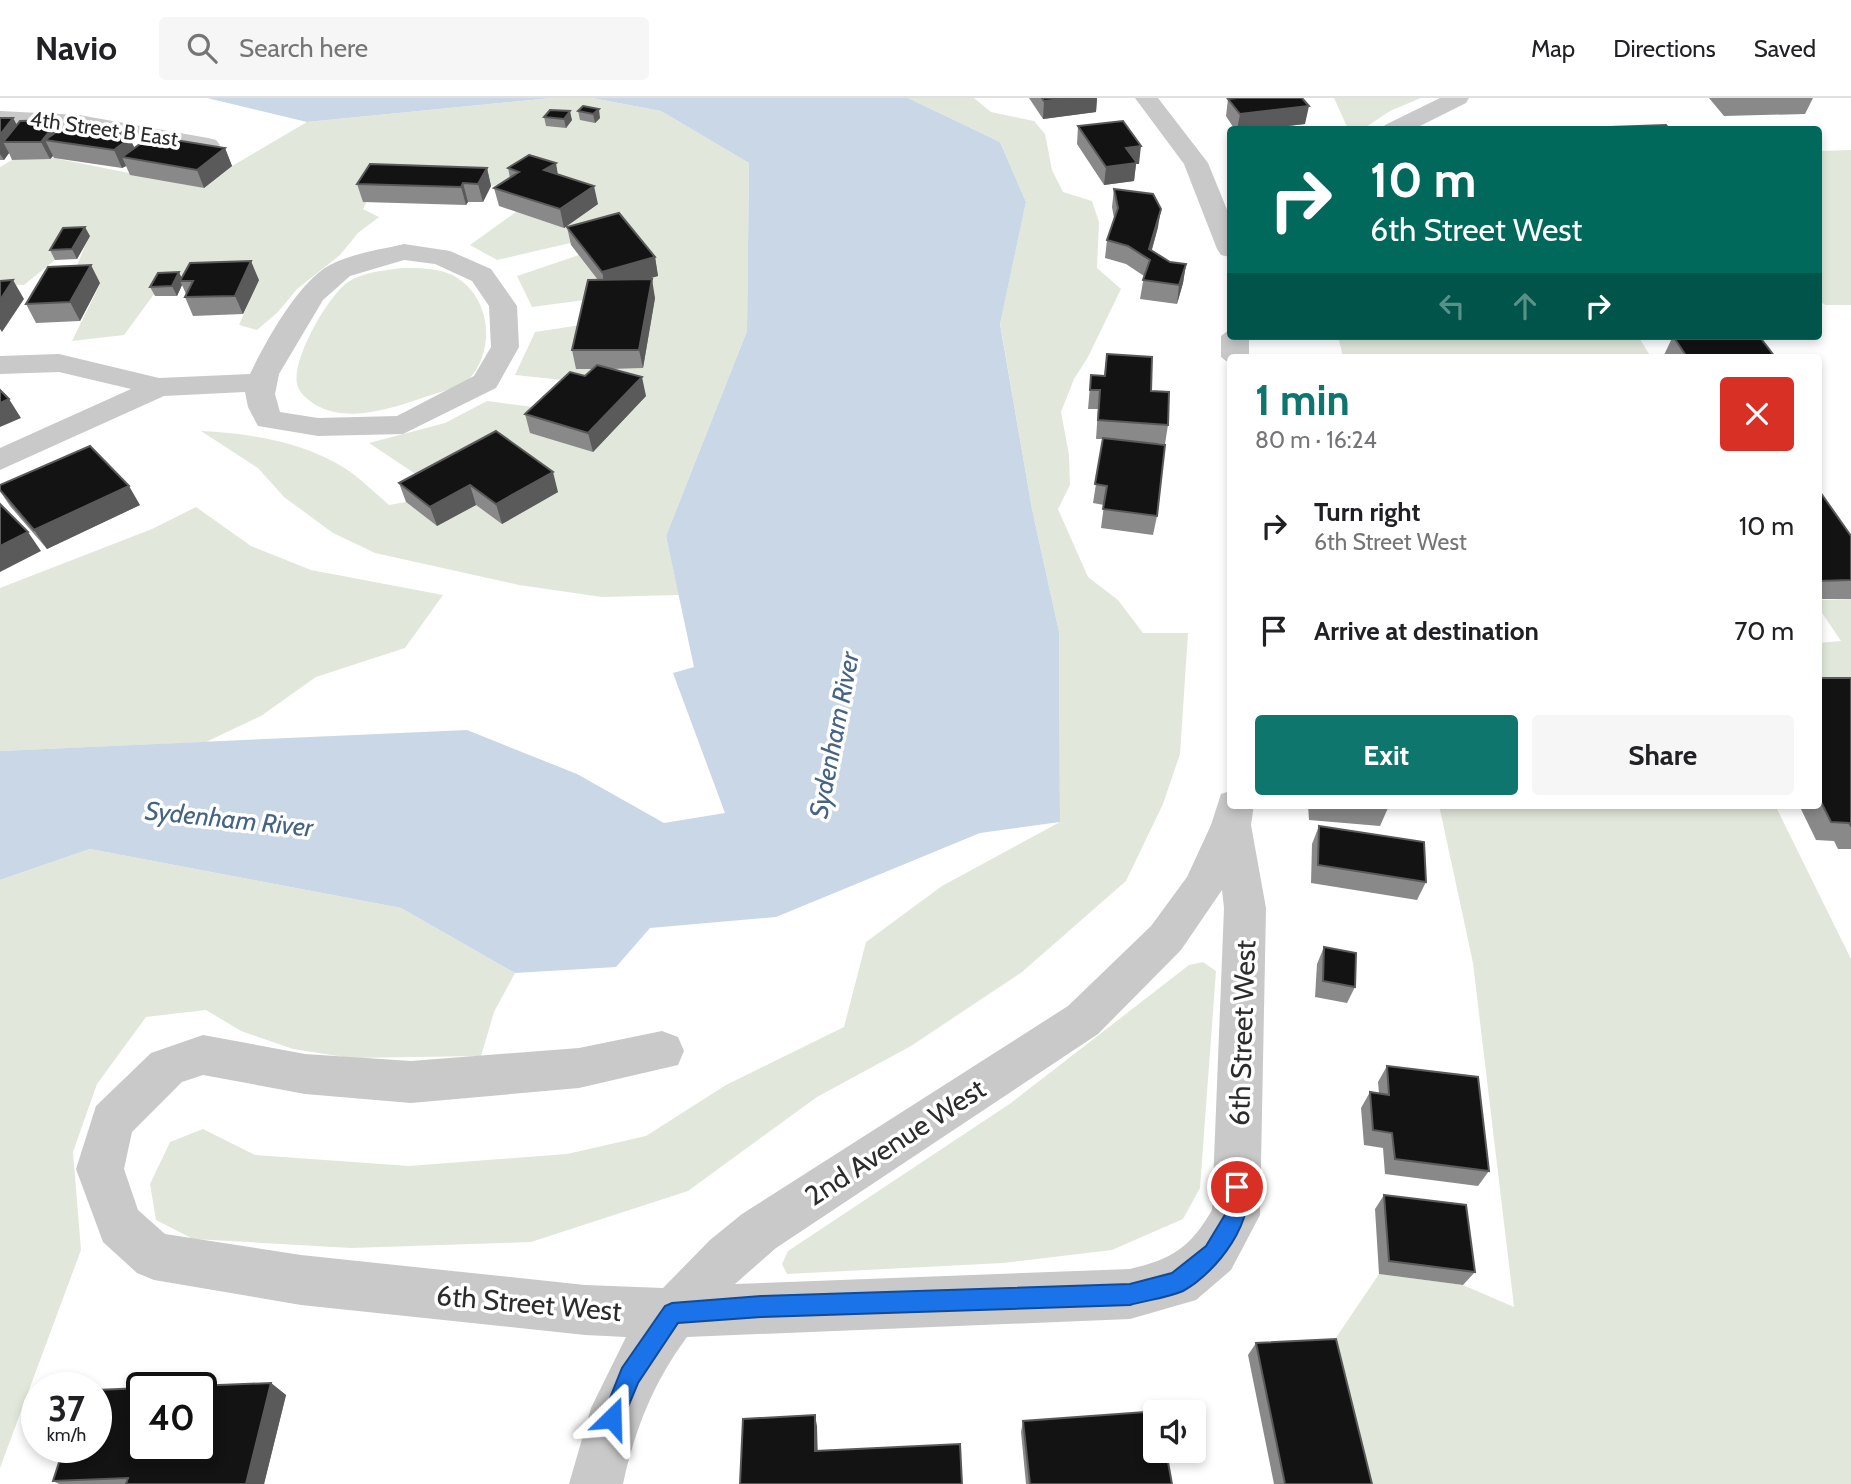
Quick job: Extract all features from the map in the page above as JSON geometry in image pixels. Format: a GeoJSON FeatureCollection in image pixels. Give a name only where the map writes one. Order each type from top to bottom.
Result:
{"type":"FeatureCollection","features":[{"type":"Feature","properties":{"kind":"street"},"geometry":{"type":"LineString","coordinates":[[1146,98],[1196,163],[1227,241]]}},
{"type":"Feature","properties":{"kind":"street"},"geometry":{"type":"LineString","coordinates":[[1401,126],[1458,98]]}},
{"type":"Feature","properties":{"kind":"street","name":"4th Street B East"},"geometry":{"type":"LineString","coordinates":[[0,118],[48,117],[119,127],[208,145]]}},
{"type":"Feature","properties":{"kind":"street"},"geometry":{"type":"LineString","coordinates":[[404,252],[441,257],[482,275],[503,306],[505,347],[486,382],[403,425],[318,427],[269,420],[260,402],[261,382],[303,308],[321,284],[356,262],[404,252]]}},
{"type":"Feature","properties":{"kind":"street"},"geometry":{"type":"LineString","coordinates":[[0,365],[59,363],[159,387],[261,382]]}},
{"type":"Feature","properties":{"kind":"street"},"geometry":{"type":"LineString","coordinates":[[0,460],[159,387]]}},
{"type":"Feature","properties":{"kind":"street","name":"6th Street West"},"geometry":{"type":"LineString","coordinates":[[662,1051],[579,1068],[411,1082],[305,1074],[203,1055],[167,1067],[112,1121],[100,1169],[120,1225],[154,1256],[302,1280],[584,1310],[672,1313],[761,1307],[1130,1294],[1178,1282],[1214,1253],[1236,1215],[1245,908],[1233,815]]}},
{"type":"Feature","properties":{"kind":"street","name":"2nd Avenue West"},"geometry":{"type":"LineString","coordinates":[[596,1484],[604,1440],[630,1376],[672,1313],[715,1265],[759,1231],[1083,1020],[1166,938],[1203,887],[1233,815]]}},
{"type":"Feature","properties":{"kind":"shaded area"},"geometry":{"type":"Polygon","coordinates":[[[552,98],[592,98],[661,111],[749,163],[747,331],[666,536],[679,595],[602,597],[519,585],[375,553],[333,533],[284,497],[258,468],[201,431],[275,440],[310,451],[349,471],[389,505],[406,502],[437,526],[476,505],[502,523],[557,492],[423,479],[369,443],[445,423],[487,401],[542,408],[601,384],[515,375],[535,332],[587,324],[576,369],[642,368],[655,298],[592,299],[532,307],[517,276],[579,255],[622,231],[497,260],[470,245],[516,212],[513,186],[376,182],[363,209],[379,217],[358,233],[340,255],[297,289],[278,312],[257,330],[239,325],[258,280],[163,282],[124,335],[72,341],[100,284],[69,285],[89,236],[68,237],[55,260],[24,285],[0,284],[0,167],[12,160],[54,158],[204,188],[232,166],[307,122],[552,98]]]}},
{"type":"Feature","properties":{"kind":"shaded area"},"geometry":{"type":"Polygon","coordinates":[[[908,98],[974,98],[991,112],[1034,121],[1045,134],[1052,170],[1063,192],[1092,201],[1099,222],[1097,268],[1121,289],[1088,357],[1074,379],[1061,412],[1069,455],[1070,485],[1058,509],[1088,577],[1118,600],[1143,633],[1188,633],[1180,754],[1163,804],[1126,881],[1022,972],[911,1046],[817,1097],[688,1191],[531,1242],[351,1248],[193,1239],[156,1220],[150,1184],[170,1142],[203,1129],[255,1155],[409,1166],[567,1154],[646,1136],[726,1085],[844,1027],[866,942],[942,886],[1060,822],[1059,632],[1032,509],[1000,323],[1026,202],[1000,142],[908,98]]]}},
{"type":"Feature","properties":{"kind":"shaded area"},"geometry":{"type":"Polygon","coordinates":[[[1334,98],[1421,98],[1390,111],[1368,126],[1347,126],[1334,98]]]}},
{"type":"Feature","properties":{"kind":"shaded area"},"geometry":{"type":"Polygon","coordinates":[[[1851,150],[1851,305],[1822,303],[1822,151],[1851,150]]]}},
{"type":"Feature","properties":{"kind":"shaded area"},"geometry":{"type":"Polygon","coordinates":[[[403,268],[433,269],[450,274],[474,293],[485,321],[484,351],[479,365],[467,381],[457,386],[388,409],[357,414],[342,413],[314,404],[300,390],[297,373],[305,345],[321,314],[348,282],[374,272],[403,268]]]}},
{"type":"Feature","properties":{"kind":"shaded area"},"geometry":{"type":"Polygon","coordinates":[[[1339,340],[1640,340],[1649,354],[1342,354],[1339,340]]]}},
{"type":"Feature","properties":{"kind":"shaded area"},"geometry":{"type":"Polygon","coordinates":[[[196,507],[251,546],[311,570],[443,595],[405,648],[316,677],[261,716],[206,742],[0,751],[0,588],[152,529],[196,507]]]}},
{"type":"Feature","properties":{"kind":"shaded area"},"geometry":{"type":"Polygon","coordinates":[[[1851,599],[1851,718],[1822,699],[1822,643],[1841,641],[1822,613],[1822,600],[1851,599]]]}},
{"type":"Feature","properties":{"kind":"shaded area"},"geometry":{"type":"Polygon","coordinates":[[[1440,809],[1777,809],[1851,959],[1851,1484],[1359,1484],[1327,1351],[1379,1274],[1463,1285],[1514,1307],[1473,963],[1440,809]]]}},
{"type":"Feature","properties":{"kind":"shaded area"},"geometry":{"type":"Polygon","coordinates":[[[90,849],[401,908],[515,973],[494,1012],[481,1056],[351,1058],[293,1049],[241,1031],[206,1010],[146,1017],[97,1084],[73,1152],[81,1250],[36,1372],[21,1372],[21,1411],[0,1468],[0,880],[90,849]]]}},
{"type":"Feature","properties":{"kind":"shaded area"},"geometry":{"type":"Polygon","coordinates":[[[1203,962],[1216,971],[1200,1188],[1183,1219],[1112,1250],[1003,1263],[787,1274],[782,1264],[788,1251],[1011,1103],[1189,965],[1203,962]]]}},
{"type":"Feature","properties":{"kind":"water"},"geometry":{"type":"Polygon","coordinates":[[[207,98],[552,98],[307,122],[207,98]]]}},
{"type":"Feature","properties":{"kind":"water","name":"Sydenham River"},"geometry":{"type":"Polygon","coordinates":[[[592,98],[908,98],[1000,142],[1026,202],[1000,324],[1032,509],[1059,632],[1060,822],[980,833],[776,917],[650,928],[616,967],[515,973],[401,908],[90,849],[0,880],[0,751],[467,730],[577,774],[664,823],[725,813],[673,673],[694,667],[666,536],[747,331],[749,163],[661,111],[592,98]]]}},
{"type":"Feature","properties":{"kind":"building"},"geometry":{"type":"Polygon","coordinates":[[[1042,98],[1071,98],[1044,101],[1042,98]]]}},
{"type":"Feature","properties":{"kind":"building"},"geometry":{"type":"Polygon","coordinates":[[[1302,98],[1309,106],[1240,114],[1228,99],[1302,98]]]}},
{"type":"Feature","properties":{"kind":"building"},"geometry":{"type":"Polygon","coordinates":[[[583,106],[599,109],[593,114],[578,111],[583,106]]]}},
{"type":"Feature","properties":{"kind":"building"},"geometry":{"type":"Polygon","coordinates":[[[550,110],[570,111],[564,119],[544,117],[550,110]]]}},
{"type":"Feature","properties":{"kind":"building"},"geometry":{"type":"Polygon","coordinates":[[[0,118],[13,118],[0,135],[0,118]]]}},
{"type":"Feature","properties":{"kind":"building"},"geometry":{"type":"Polygon","coordinates":[[[58,120],[41,142],[3,142],[20,121],[58,120]]]}},
{"type":"Feature","properties":{"kind":"building"},"geometry":{"type":"Polygon","coordinates":[[[1123,121],[1141,146],[1126,148],[1137,163],[1106,167],[1078,126],[1123,121]]]}},
{"type":"Feature","properties":{"kind":"building"},"geometry":{"type":"Polygon","coordinates":[[[69,123],[123,131],[116,136],[130,138],[114,150],[45,140],[69,123]]]}},
{"type":"Feature","properties":{"kind":"building"},"geometry":{"type":"Polygon","coordinates":[[[151,136],[225,148],[197,170],[122,157],[151,136]]]}},
{"type":"Feature","properties":{"kind":"building"},"geometry":{"type":"Polygon","coordinates":[[[529,155],[556,163],[544,170],[594,186],[560,209],[494,188],[519,172],[508,168],[529,155]]]}},
{"type":"Feature","properties":{"kind":"building"},"geometry":{"type":"Polygon","coordinates":[[[370,164],[487,168],[478,184],[463,183],[461,187],[357,184],[370,164]]]}},
{"type":"Feature","properties":{"kind":"building"},"geometry":{"type":"Polygon","coordinates":[[[1114,189],[1153,194],[1161,209],[1149,249],[1170,262],[1186,264],[1179,285],[1143,280],[1150,260],[1128,246],[1107,240],[1118,208],[1114,189]]]}},
{"type":"Feature","properties":{"kind":"building"},"geometry":{"type":"Polygon","coordinates":[[[619,213],[655,257],[602,272],[567,227],[619,213]]]}},
{"type":"Feature","properties":{"kind":"building"},"geometry":{"type":"Polygon","coordinates":[[[85,227],[72,249],[50,250],[63,228],[85,227]]]}},
{"type":"Feature","properties":{"kind":"building"},"geometry":{"type":"Polygon","coordinates":[[[251,261],[235,296],[185,297],[193,281],[180,281],[190,263],[251,261]]]}},
{"type":"Feature","properties":{"kind":"building"},"geometry":{"type":"Polygon","coordinates":[[[91,265],[70,302],[26,304],[48,267],[91,265]]]}},
{"type":"Feature","properties":{"kind":"building"},"geometry":{"type":"Polygon","coordinates":[[[179,272],[172,286],[150,287],[158,273],[179,272]]]}},
{"type":"Feature","properties":{"kind":"building"},"geometry":{"type":"Polygon","coordinates":[[[652,279],[639,350],[572,350],[588,280],[652,279]]]}},
{"type":"Feature","properties":{"kind":"building"},"geometry":{"type":"Polygon","coordinates":[[[13,280],[0,300],[0,281],[13,280]]]}},
{"type":"Feature","properties":{"kind":"building"},"geometry":{"type":"Polygon","coordinates":[[[1676,340],[1762,340],[1773,354],[1685,354],[1676,340]]]}},
{"type":"Feature","properties":{"kind":"building"},"geometry":{"type":"Polygon","coordinates":[[[1107,354],[1152,357],[1151,391],[1169,392],[1168,425],[1098,420],[1100,390],[1090,390],[1091,375],[1105,376],[1107,354]]]}},
{"type":"Feature","properties":{"kind":"building"},"geometry":{"type":"Polygon","coordinates":[[[597,365],[642,377],[588,433],[525,414],[570,372],[585,376],[597,365]]]}},
{"type":"Feature","properties":{"kind":"building"},"geometry":{"type":"Polygon","coordinates":[[[0,390],[9,399],[0,403],[0,390]]]}},
{"type":"Feature","properties":{"kind":"building"},"geometry":{"type":"Polygon","coordinates":[[[496,431],[553,472],[496,504],[470,485],[430,507],[399,483],[496,431]]]}},
{"type":"Feature","properties":{"kind":"building"},"geometry":{"type":"Polygon","coordinates":[[[1103,438],[1165,445],[1157,516],[1103,509],[1107,486],[1095,484],[1103,438]]]}},
{"type":"Feature","properties":{"kind":"building"},"geometry":{"type":"Polygon","coordinates":[[[90,446],[129,486],[34,530],[0,490],[0,485],[90,446]]]}},
{"type":"Feature","properties":{"kind":"building"},"geometry":{"type":"Polygon","coordinates":[[[1822,495],[1851,536],[1851,580],[1822,581],[1822,495]]]}},
{"type":"Feature","properties":{"kind":"building"},"geometry":{"type":"Polygon","coordinates":[[[0,504],[28,532],[0,546],[0,504]]]}},
{"type":"Feature","properties":{"kind":"building"},"geometry":{"type":"Polygon","coordinates":[[[1822,678],[1851,678],[1851,826],[1849,823],[1831,822],[1822,804],[1822,678]]]}},
{"type":"Feature","properties":{"kind":"building"},"geometry":{"type":"Polygon","coordinates":[[[1319,826],[1424,842],[1426,882],[1318,865],[1319,826]]]}},
{"type":"Feature","properties":{"kind":"building"},"geometry":{"type":"Polygon","coordinates":[[[1324,947],[1356,953],[1355,987],[1323,981],[1324,947]]]}},
{"type":"Feature","properties":{"kind":"building"},"geometry":{"type":"Polygon","coordinates":[[[1387,1066],[1478,1077],[1489,1171],[1395,1159],[1392,1133],[1373,1130],[1370,1092],[1389,1095],[1387,1066]]]}},
{"type":"Feature","properties":{"kind":"building"},"geometry":{"type":"Polygon","coordinates":[[[1384,1195],[1466,1205],[1475,1272],[1389,1261],[1384,1195]]]}},
{"type":"Feature","properties":{"kind":"building"},"geometry":{"type":"Polygon","coordinates":[[[1336,1339],[1372,1484],[1285,1484],[1256,1343],[1336,1339]]]}},
{"type":"Feature","properties":{"kind":"building"},"geometry":{"type":"Polygon","coordinates":[[[271,1383],[246,1484],[126,1484],[128,1478],[53,1481],[59,1463],[112,1463],[112,1389],[126,1389],[126,1463],[217,1463],[217,1385],[271,1383]]]}},
{"type":"Feature","properties":{"kind":"building"},"geometry":{"type":"Polygon","coordinates":[[[1143,1412],[1143,1463],[1168,1463],[1172,1484],[1030,1484],[1023,1421],[1143,1412]]]}},
{"type":"Feature","properties":{"kind":"building"},"geometry":{"type":"Polygon","coordinates":[[[815,1415],[815,1451],[960,1444],[962,1484],[740,1484],[743,1419],[815,1415]]]}},
{"type":"Feature","properties":{"kind":"route"},"geometry":{"type":"LineString","coordinates":[[612,1418],[630,1376],[672,1313],[761,1307],[1130,1294],[1178,1282],[1214,1253],[1236,1215],[1237,1187]]}}]}
